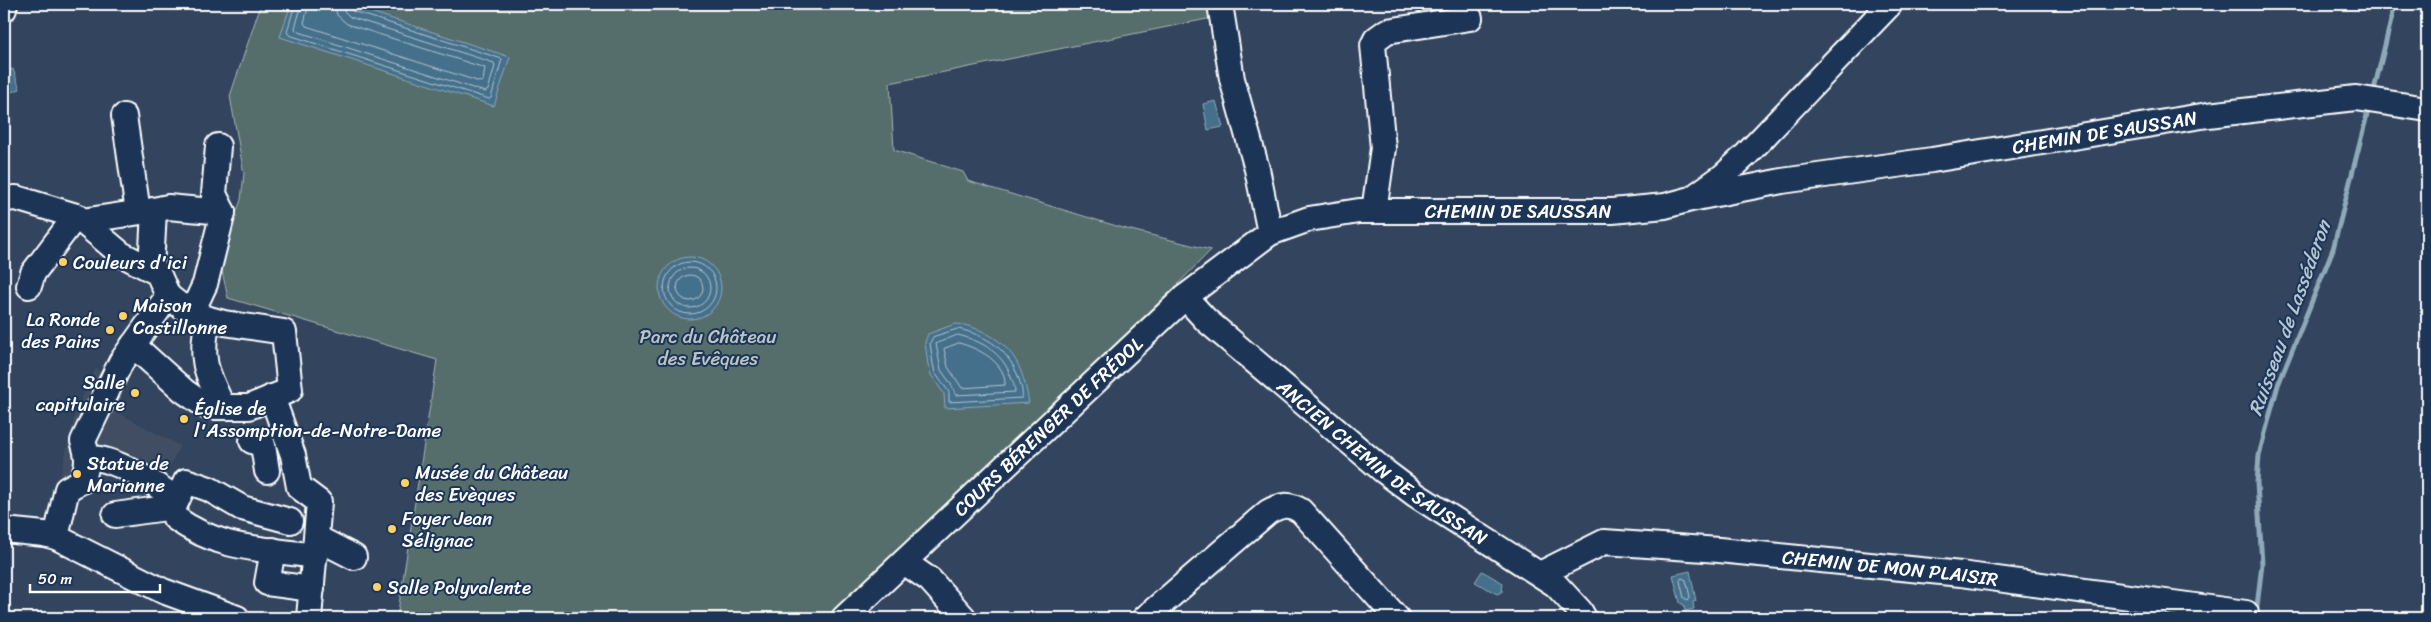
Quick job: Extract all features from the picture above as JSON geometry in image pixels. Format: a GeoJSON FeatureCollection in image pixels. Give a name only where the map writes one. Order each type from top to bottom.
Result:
{"type":"FeatureCollection","features":[{"type":"Feature","properties":{"kind":"street"},"geometry":{"type":"LineString","coordinates":[[4,9],[5,4]]}},
{"type":"Feature","properties":{"kind":"street"},"geometry":{"type":"LineString","coordinates":[[1220,4],[1232,80],[1257,169],[1264,238]]}},
{"type":"Feature","properties":{"kind":"street"},"geometry":{"type":"LineString","coordinates":[[1691,199],[1723,176],[1747,154],[1890,4]]}},
{"type":"Feature","properties":{"kind":"street"},"geometry":{"type":"LineString","coordinates":[[1374,211],[1383,148],[1373,45],[1386,31],[1470,18]]}},
{"type":"Feature","properties":{"kind":"street","name":"CHEMIN DE SAUSSAN"},"geometry":{"type":"LineString","coordinates":[[1264,238],[1309,219],[1359,211],[1612,211],[1665,206],[1782,181],[1932,160],[2208,115],[2356,98],[2427,109]]}},
{"type":"Feature","properties":{"kind":"street"},"geometry":{"type":"LineString","coordinates":[[124,116],[146,211],[151,269]]}},
{"type":"Feature","properties":{"kind":"street"},"geometry":{"type":"LineString","coordinates":[[218,146],[214,194],[222,212],[205,284],[201,325],[204,369],[223,408]]}},
{"type":"Feature","properties":{"kind":"street"},"geometry":{"type":"LineString","coordinates":[[1747,154],[1761,170],[1782,181]]}},
{"type":"Feature","properties":{"kind":"street"},"geometry":{"type":"LineString","coordinates":[[4,198],[16,198],[79,219],[121,254],[158,273],[168,296],[201,325],[284,332],[281,394],[299,487],[319,502],[309,618]]}},
{"type":"Feature","properties":{"kind":"street"},"geometry":{"type":"LineString","coordinates":[[29,286],[33,274],[79,219],[168,207],[222,212]]}},
{"type":"Feature","properties":{"kind":"street","name":"COURS BÉRENGER DE FRÉDOL"},"geometry":{"type":"LineString","coordinates":[[844,618],[1185,297],[1264,238]]}},
{"type":"Feature","properties":{"kind":"street"},"geometry":{"type":"LineString","coordinates":[[56,537],[66,489],[82,481],[89,458],[83,441],[106,389],[133,345],[168,296]]}},
{"type":"Feature","properties":{"kind":"street","name":"ANCIEN CHEMIN DE SAUSSAN"},"geometry":{"type":"LineString","coordinates":[[1185,297],[1206,320],[1384,472],[1450,517],[1540,574],[1570,598],[1584,618]]}},
{"type":"Feature","properties":{"kind":"street"},"geometry":{"type":"LineString","coordinates":[[133,345],[184,391],[207,406],[223,408],[249,407],[281,394]]}},
{"type":"Feature","properties":{"kind":"street"},"geometry":{"type":"LineString","coordinates":[[252,442],[263,445],[267,471]]}},
{"type":"Feature","properties":{"kind":"street"},"geometry":{"type":"LineString","coordinates":[[89,458],[100,457],[143,478],[179,502],[209,539],[230,545],[273,550],[316,540],[354,556]]}},
{"type":"Feature","properties":{"kind":"street"},"geometry":{"type":"LineString","coordinates":[[115,515],[179,502],[209,489],[242,508],[290,521]]}},
{"type":"Feature","properties":{"kind":"street"},"geometry":{"type":"LineString","coordinates":[[1145,618],[1268,512],[1280,505],[1291,506],[1301,511],[1397,618]]}},
{"type":"Feature","properties":{"kind":"street"},"geometry":{"type":"LineString","coordinates":[[4,530],[56,537],[163,591],[237,618]]}},
{"type":"Feature","properties":{"kind":"street","name":"CHEMIN DE MON PLAISIR"},"geometry":{"type":"LineString","coordinates":[[1540,574],[1604,542],[1719,550],[1961,574],[2246,613]]}},
{"type":"Feature","properties":{"kind":"street"},"geometry":{"type":"LineString","coordinates":[[273,550],[267,583],[312,590]]}},
{"type":"Feature","properties":{"kind":"street"},"geometry":{"type":"LineString","coordinates":[[904,562],[930,580],[964,618]]}},
{"type":"Feature","properties":{"kind":"shaded area"},"geometry":{"type":"Polygon","coordinates":[[[96,368],[122,397],[117,412],[180,446],[164,479],[96,449],[53,506],[76,410],[96,368]]]}},
{"type":"Feature","properties":{"kind":"green space","name":"Parc du Château des Evêques"},"geometry":{"type":"Polygon","coordinates":[[[261,4],[1214,4],[1217,17],[890,83],[894,150],[963,172],[968,181],[1123,228],[1211,250],[1173,289],[829,618],[397,618],[437,360],[228,298],[219,258],[241,200],[244,174],[230,96],[261,4]]]}},
{"type":"Feature","properties":{"kind":"water"},"geometry":{"type":"Polygon","coordinates":[[[291,4],[346,4],[510,57],[494,106],[280,37],[291,4]]]}},
{"type":"Feature","properties":{"kind":"water"},"geometry":{"type":"Polygon","coordinates":[[[13,69],[20,89],[9,93],[4,72],[13,69]]]}},
{"type":"Feature","properties":{"kind":"water"},"geometry":{"type":"Polygon","coordinates":[[[1216,101],[1223,127],[1208,130],[1203,104],[1216,101]]]}},
{"type":"Feature","properties":{"kind":"water"},"geometry":{"type":"Polygon","coordinates":[[[684,257],[696,257],[712,266],[719,276],[721,288],[719,300],[712,310],[696,319],[684,319],[673,314],[664,305],[659,294],[659,282],[664,271],[673,262],[684,257]]]}},
{"type":"Feature","properties":{"kind":"water"},"geometry":{"type":"Polygon","coordinates":[[[955,324],[966,325],[982,331],[993,337],[1010,352],[1020,369],[1029,403],[945,408],[944,394],[931,375],[925,342],[928,334],[955,324]]]}},
{"type":"Feature","properties":{"kind":"water"},"geometry":{"type":"Polygon","coordinates":[[[1482,571],[1503,583],[1502,592],[1497,594],[1475,582],[1482,571]]]}},
{"type":"Feature","properties":{"kind":"water"},"geometry":{"type":"Polygon","coordinates":[[[1690,571],[1696,601],[1693,602],[1694,609],[1685,611],[1684,605],[1680,603],[1673,575],[1690,571]]]}},
{"type":"Feature","properties":{"kind":"waterway","name":"Ruisseau de Lasséderon"},"geometry":{"type":"LineString","coordinates":[[2373,94],[2395,4]]}},
{"type":"Feature","properties":{"kind":"waterway","name":"Ruisseau de Lasséderon"},"geometry":{"type":"LineString","coordinates":[[2256,615],[2262,564],[2257,483],[2259,455],[2278,385],[2333,249],[2369,107]]}},
{"type":"Feature","properties":{"kind":"place","name":"Couleurs d'ici"},"geometry":{"type":"Point","coordinates":[63,262]}},
{"type":"Feature","properties":{"kind":"place","name":"Maison Castillonne"},"geometry":{"type":"Point","coordinates":[123,316]}},
{"type":"Feature","properties":{"kind":"place","name":"La Ronde des Pains"},"geometry":{"type":"Point","coordinates":[110,330]}},
{"type":"Feature","properties":{"kind":"place","name":"Salle capitulaire"},"geometry":{"type":"Point","coordinates":[135,393]}},
{"type":"Feature","properties":{"kind":"place","name":"Église de l'Assomption-de-Notre-Dame"},"geometry":{"type":"Point","coordinates":[184,419]}},
{"type":"Feature","properties":{"kind":"place","name":"Statue de Marianne"},"geometry":{"type":"Point","coordinates":[77,474]}},
{"type":"Feature","properties":{"kind":"place","name":"Musée du Château des Evèques"},"geometry":{"type":"Point","coordinates":[405,483]}},
{"type":"Feature","properties":{"kind":"place","name":"Foyer Jean Sélignac"},"geometry":{"type":"Point","coordinates":[392,529]}},
{"type":"Feature","properties":{"kind":"place","name":"Salle Polyvalente"},"geometry":{"type":"Point","coordinates":[377,587]}}]}
